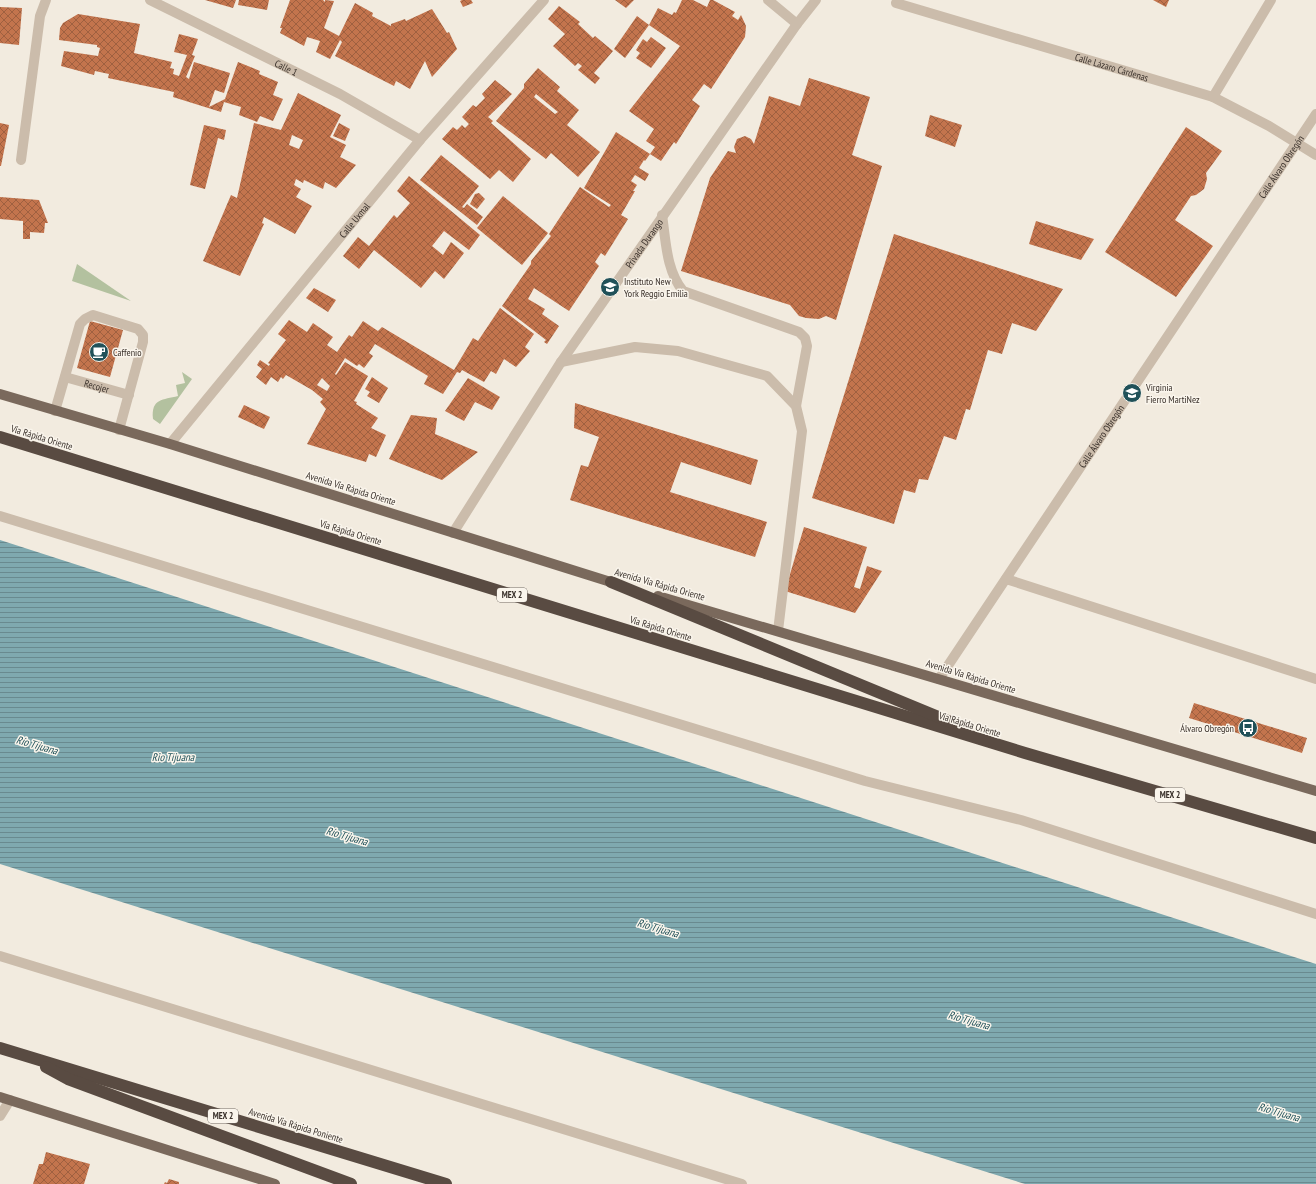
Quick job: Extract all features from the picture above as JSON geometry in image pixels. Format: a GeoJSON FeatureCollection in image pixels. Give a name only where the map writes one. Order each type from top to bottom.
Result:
{"type":"FeatureCollection","features":[{"type":"Feature","properties":{"kind":"highway","name":"Vía Rápida Oriente"},"geometry":{"type":"LineString","coordinates":[[0,437],[1025,753],[1316,838]]}},
{"type":"Feature","properties":{"kind":"highway"},"geometry":{"type":"LineString","coordinates":[[611,582],[1025,753]]}},
{"type":"Feature","properties":{"kind":"highway","name":"Avenida Vía Rápida Poniente"},"geometry":{"type":"LineString","coordinates":[[0,1048],[446,1184]]}},
{"type":"Feature","properties":{"kind":"highway"},"geometry":{"type":"LineString","coordinates":[[30,1057],[68,1079],[351,1184]]}},
{"type":"Feature","properties":{"kind":"main road","name":"Avenida Vía Rápida Oriente"},"geometry":{"type":"LineString","coordinates":[[0,394],[170,444],[611,582],[1316,791]]}},
{"type":"Feature","properties":{"kind":"main road"},"geometry":{"type":"LineString","coordinates":[[0,1097],[275,1184]]}},
{"type":"Feature","properties":{"kind":"street"},"geometry":{"type":"LineString","coordinates":[[21,160],[40,16],[46,0]]}},
{"type":"Feature","properties":{"kind":"street","name":"Calle 1"},"geometry":{"type":"LineString","coordinates":[[150,0],[340,94],[420,140]]}},
{"type":"Feature","properties":{"kind":"street","name":"Calle Uxmal"},"geometry":{"type":"LineString","coordinates":[[170,444],[420,140],[544,0]]}},
{"type":"Feature","properties":{"kind":"street"},"geometry":{"type":"LineString","coordinates":[[768,0],[797,24]]}},
{"type":"Feature","properties":{"kind":"street","name":"Privada Durango"},"geometry":{"type":"LineString","coordinates":[[454,533],[561,362],[662,215],[797,24],[816,0]]}},
{"type":"Feature","properties":{"kind":"street"},"geometry":{"type":"LineString","coordinates":[[1213,97],[1272,0]]}},
{"type":"Feature","properties":{"kind":"street","name":"Calle Lázaro Cárdenas"},"geometry":{"type":"LineString","coordinates":[[896,3],[1213,97],[1297,143],[1316,156]]}},
{"type":"Feature","properties":{"kind":"street","name":"Calle Álvaro Obregón"},"geometry":{"type":"LineString","coordinates":[[939,679],[1316,114]]}},
{"type":"Feature","properties":{"kind":"street"},"geometry":{"type":"LineString","coordinates":[[662,215],[671,270],[675,281],[683,291],[799,332],[805,338],[807,346],[796,406],[802,430],[778,631]]}},
{"type":"Feature","properties":{"kind":"street"},"geometry":{"type":"LineString","coordinates":[[55,411],[80,324],[85,319],[93,316],[138,329],[143,335],[143,342],[119,430]]}},
{"type":"Feature","properties":{"kind":"street"},"geometry":{"type":"LineString","coordinates":[[561,362],[635,347],[678,352],[767,376],[796,406]]}},
{"type":"Feature","properties":{"kind":"street","name":"Recojer"},"geometry":{"type":"LineString","coordinates":[[65,377],[129,395]]}},
{"type":"Feature","properties":{"kind":"street"},"geometry":{"type":"LineString","coordinates":[[0,516],[865,781],[1021,820],[1316,914]]}},
{"type":"Feature","properties":{"kind":"street"},"geometry":{"type":"LineString","coordinates":[[1006,579],[1316,679]]}},
{"type":"Feature","properties":{"kind":"street"},"geometry":{"type":"LineString","coordinates":[[0,956],[742,1184]]}},
{"type":"Feature","properties":{"kind":"street"},"geometry":{"type":"LineString","coordinates":[[0,1116],[10,1100]]}},
{"type":"Feature","properties":{"kind":"green space"},"geometry":{"type":"Polygon","coordinates":[[[77,264],[131,301],[72,281],[77,264]]]}},
{"type":"Feature","properties":{"kind":"green space"},"geometry":{"type":"Polygon","coordinates":[[[182,372],[192,379],[160,424],[153,419],[154,407],[163,399],[178,396],[176,385],[185,383],[182,372]]]}},
{"type":"Feature","properties":{"kind":"water","name":"Rio Tijuana"},"geometry":{"type":"Polygon","coordinates":[[[0,540],[1316,964],[1316,1184],[1025,1184],[0,864],[0,540]]]}},
{"type":"Feature","properties":{"kind":"building"},"geometry":{"type":"Polygon","coordinates":[[[205,0],[236,0],[233,8],[205,0]]]}},
{"type":"Feature","properties":{"kind":"building"},"geometry":{"type":"Polygon","coordinates":[[[239,0],[269,0],[267,10],[238,5],[239,0]]]}},
{"type":"Feature","properties":{"kind":"building"},"geometry":{"type":"Polygon","coordinates":[[[290,0],[323,0],[325,2],[325,0],[334,1],[324,28],[339,36],[355,3],[373,13],[372,16],[391,26],[391,24],[405,19],[406,21],[432,9],[447,33],[449,32],[457,49],[432,77],[425,61],[410,89],[396,81],[394,86],[335,56],[342,42],[340,40],[330,59],[316,52],[320,41],[307,37],[304,46],[280,33],[282,28],[280,28],[290,0]]]}},
{"type":"Feature","properties":{"kind":"building"},"geometry":{"type":"Polygon","coordinates":[[[471,0],[473,3],[463,7],[460,1],[471,0]]]}},
{"type":"Feature","properties":{"kind":"building"},"geometry":{"type":"Polygon","coordinates":[[[615,0],[634,0],[626,8],[615,0]]]}},
{"type":"Feature","properties":{"kind":"building"},"geometry":{"type":"Polygon","coordinates":[[[682,0],[693,0],[707,7],[710,0],[713,0],[735,12],[732,16],[738,20],[741,15],[746,26],[745,37],[711,89],[704,84],[692,100],[700,106],[676,144],[674,142],[661,161],[650,154],[655,147],[646,141],[654,129],[629,111],[680,46],[649,25],[658,8],[672,15],[674,12],[676,13],[682,0]]]}},
{"type":"Feature","properties":{"kind":"building"},"geometry":{"type":"Polygon","coordinates":[[[1153,0],[1169,0],[1166,7],[1153,0]]]}},
{"type":"Feature","properties":{"kind":"building"},"geometry":{"type":"Polygon","coordinates":[[[559,6],[580,22],[578,24],[593,38],[595,36],[613,51],[594,73],[600,78],[595,84],[578,70],[582,66],[578,63],[575,66],[553,46],[565,34],[548,19],[559,6]]]}},
{"type":"Feature","properties":{"kind":"building"},"geometry":{"type":"Polygon","coordinates":[[[0,7],[22,8],[19,45],[0,43],[0,7]]]}},
{"type":"Feature","properties":{"kind":"building"},"geometry":{"type":"Polygon","coordinates":[[[78,14],[140,24],[134,53],[172,62],[170,68],[174,69],[173,74],[179,76],[187,55],[174,52],[179,34],[198,39],[192,55],[195,56],[186,77],[189,79],[194,62],[230,73],[224,93],[215,90],[209,107],[225,99],[238,62],[260,71],[259,74],[278,82],[273,95],[283,99],[273,121],[260,116],[257,122],[239,115],[241,107],[224,102],[221,112],[173,97],[174,92],[108,78],[109,74],[95,71],[94,75],[61,66],[64,51],[98,56],[100,48],[97,47],[97,45],[59,40],[60,28],[63,23],[78,14]]]}},
{"type":"Feature","properties":{"kind":"building"},"geometry":{"type":"Polygon","coordinates":[[[637,16],[649,25],[625,58],[614,49],[637,16]]]}},
{"type":"Feature","properties":{"kind":"building"},"geometry":{"type":"Polygon","coordinates":[[[651,37],[666,48],[651,68],[636,58],[640,53],[636,50],[643,39],[647,42],[651,37]]]}},
{"type":"Feature","properties":{"kind":"building"},"geometry":{"type":"Polygon","coordinates":[[[538,68],[560,87],[557,91],[579,110],[567,125],[600,152],[578,177],[551,153],[546,159],[496,121],[524,88],[524,84],[538,68]],[[536,94],[534,97],[555,114],[558,112],[536,94]]]}},
{"type":"Feature","properties":{"kind":"building"},"geometry":{"type":"Polygon","coordinates":[[[809,78],[870,97],[852,155],[882,166],[836,320],[826,316],[819,319],[799,316],[790,305],[681,271],[710,178],[728,151],[736,153],[734,147],[737,139],[745,136],[751,139],[754,144],[769,96],[800,106],[809,78]]]}},
{"type":"Feature","properties":{"kind":"building"},"geometry":{"type":"Polygon","coordinates":[[[495,80],[512,94],[488,117],[493,121],[491,123],[531,159],[513,182],[499,170],[490,179],[442,139],[453,127],[457,130],[462,125],[465,128],[469,124],[462,117],[473,105],[476,107],[485,98],[482,94],[495,80]]]}},
{"type":"Feature","properties":{"kind":"building"},"geometry":{"type":"Polygon","coordinates":[[[298,93],[341,115],[330,137],[346,145],[340,157],[356,165],[336,188],[325,182],[323,189],[304,180],[303,183],[296,179],[294,185],[301,189],[296,197],[312,206],[295,234],[264,217],[262,223],[264,224],[240,276],[203,261],[231,195],[237,198],[254,123],[281,130],[298,93]],[[292,135],[289,145],[299,149],[303,140],[292,135]]]}},
{"type":"Feature","properties":{"kind":"building"},"geometry":{"type":"Polygon","coordinates":[[[930,115],[962,125],[955,147],[925,136],[930,115]]]}},
{"type":"Feature","properties":{"kind":"building"},"geometry":{"type":"Polygon","coordinates":[[[0,123],[9,125],[1,166],[0,166],[0,123]]]}},
{"type":"Feature","properties":{"kind":"building"},"geometry":{"type":"Polygon","coordinates":[[[339,123],[350,129],[345,141],[333,136],[339,123]]]}},
{"type":"Feature","properties":{"kind":"building"},"geometry":{"type":"Polygon","coordinates":[[[204,125],[226,130],[224,140],[218,138],[205,189],[190,185],[204,125]]]}},
{"type":"Feature","properties":{"kind":"building"},"geometry":{"type":"Polygon","coordinates":[[[1186,127],[1222,151],[1206,173],[1207,179],[1204,189],[1196,195],[1191,196],[1175,220],[1213,246],[1176,297],[1105,252],[1186,127]]]}},
{"type":"Feature","properties":{"kind":"building"},"geometry":{"type":"Polygon","coordinates":[[[616,132],[650,154],[639,168],[649,174],[645,181],[635,175],[631,181],[637,185],[621,215],[628,219],[605,256],[601,253],[595,262],[599,266],[569,311],[534,288],[528,299],[545,309],[542,314],[559,326],[547,344],[544,342],[546,340],[502,306],[531,264],[531,261],[551,236],[549,234],[580,187],[609,207],[611,205],[584,188],[616,132]]]}},
{"type":"Feature","properties":{"kind":"building"},"geometry":{"type":"Polygon","coordinates":[[[441,155],[479,186],[462,207],[464,208],[467,204],[483,217],[477,225],[420,180],[441,155]]]}},
{"type":"Feature","properties":{"kind":"building"},"geometry":{"type":"Polygon","coordinates":[[[409,176],[480,235],[469,250],[444,231],[432,246],[443,255],[451,242],[464,253],[444,279],[435,271],[421,288],[374,250],[359,269],[343,256],[358,237],[369,246],[394,215],[397,218],[410,203],[397,191],[409,176]]]}},
{"type":"Feature","properties":{"kind":"building"},"geometry":{"type":"Polygon","coordinates":[[[479,193],[485,199],[477,209],[470,204],[475,194],[479,193]]]}},
{"type":"Feature","properties":{"kind":"building"},"geometry":{"type":"Polygon","coordinates":[[[503,196],[548,233],[522,265],[477,228],[503,196]]]}},
{"type":"Feature","properties":{"kind":"building"},"geometry":{"type":"Polygon","coordinates":[[[0,197],[39,200],[48,223],[45,223],[44,233],[30,232],[30,239],[23,239],[23,221],[0,219],[0,197]]]}},
{"type":"Feature","properties":{"kind":"building"},"geometry":{"type":"Polygon","coordinates":[[[1036,221],[1094,239],[1081,260],[1029,244],[1036,221]]]}},
{"type":"Feature","properties":{"kind":"building"},"geometry":{"type":"Polygon","coordinates":[[[894,234],[1063,289],[1036,331],[1012,323],[1002,354],[988,350],[970,410],[966,409],[956,440],[944,436],[928,480],[919,479],[915,493],[904,490],[894,524],[812,498],[894,234]]]}},
{"type":"Feature","properties":{"kind":"building"},"geometry":{"type":"Polygon","coordinates":[[[314,288],[336,300],[328,312],[306,298],[314,288]]]}},
{"type":"Feature","properties":{"kind":"building"},"geometry":{"type":"Polygon","coordinates":[[[500,308],[534,334],[525,347],[530,351],[516,367],[504,359],[496,374],[491,371],[484,382],[462,370],[460,373],[457,372],[443,394],[424,384],[428,376],[375,344],[369,353],[373,356],[364,368],[359,364],[357,366],[345,358],[335,374],[336,375],[345,362],[368,376],[354,401],[357,402],[356,404],[378,418],[371,428],[386,435],[376,457],[369,454],[366,462],[307,444],[326,409],[320,402],[323,399],[312,390],[286,375],[283,379],[281,377],[278,382],[271,377],[266,385],[256,377],[262,369],[257,365],[260,360],[269,366],[270,364],[268,363],[286,340],[278,334],[289,320],[307,332],[313,323],[333,337],[327,345],[337,352],[349,335],[352,337],[363,321],[378,331],[382,327],[454,370],[473,338],[478,341],[500,308]],[[322,378],[317,385],[327,391],[330,386],[322,378]]]}},
{"type":"Feature","properties":{"kind":"building","name":"Caffenio"},"geometry":{"type":"Polygon","coordinates":[[[90,321],[123,330],[110,377],[77,368],[90,321]]]}},
{"type":"Feature","properties":{"kind":"building"},"geometry":{"type":"Polygon","coordinates":[[[372,377],[388,388],[379,403],[367,396],[370,392],[365,389],[372,377]]]}},
{"type":"Feature","properties":{"kind":"building"},"geometry":{"type":"Polygon","coordinates":[[[468,378],[500,397],[492,410],[475,402],[464,421],[445,411],[468,378]]]}},
{"type":"Feature","properties":{"kind":"building"},"geometry":{"type":"Polygon","coordinates":[[[575,403],[758,460],[751,485],[681,462],[670,492],[767,522],[755,557],[570,500],[581,465],[588,467],[599,437],[574,428],[575,403]]]}},
{"type":"Feature","properties":{"kind":"building"},"geometry":{"type":"Polygon","coordinates":[[[244,405],[270,417],[264,429],[238,417],[244,405]]]}},
{"type":"Feature","properties":{"kind":"building"},"geometry":{"type":"Polygon","coordinates":[[[411,415],[437,418],[435,434],[478,452],[442,480],[389,459],[411,415]]]}},
{"type":"Feature","properties":{"kind":"building"},"geometry":{"type":"Polygon","coordinates":[[[804,527],[867,547],[854,587],[860,589],[867,566],[882,571],[855,613],[785,591],[804,527]]]}},
{"type":"Feature","properties":{"kind":"building","name":"Álvaro Obregón"},"geometry":{"type":"Polygon","coordinates":[[[1194,703],[1307,738],[1302,753],[1189,718],[1194,703]]]}},
{"type":"Feature","properties":{"kind":"building"},"geometry":{"type":"Polygon","coordinates":[[[46,1152],[90,1164],[84,1184],[33,1184],[39,1164],[43,1164],[46,1152]]]}},
{"type":"Feature","properties":{"kind":"building"},"geometry":{"type":"Polygon","coordinates":[[[169,1179],[179,1182],[179,1184],[164,1184],[165,1182],[167,1183],[169,1179]]]}},
{"type":"Feature","properties":{"kind":"place","name":"Instituto New York Reggio Emilia"},"geometry":{"type":"Point","coordinates":[610,287]}},
{"type":"Feature","properties":{"kind":"place","name":"Caffenio"},"geometry":{"type":"Point","coordinates":[99,352]}},
{"type":"Feature","properties":{"kind":"place","name":"Virginia Fierro MartiNez"},"geometry":{"type":"Point","coordinates":[1132,393]}},
{"type":"Feature","properties":{"kind":"place","name":"Álvaro Obregón"},"geometry":{"type":"Point","coordinates":[1248,728]}},
{"type":"Feature","properties":{"kind":"water label","name":"Río Tijuana"},"geometry":{"type":"Point","coordinates":[37,745]}},
{"type":"Feature","properties":{"kind":"water label","name":"Río Tijuana"},"geometry":{"type":"Point","coordinates":[347,836]}},
{"type":"Feature","properties":{"kind":"water label","name":"Río Tijuana"},"geometry":{"type":"Point","coordinates":[658,928]}},
{"type":"Feature","properties":{"kind":"water label","name":"Río Tijuana"},"geometry":{"type":"Point","coordinates":[969,1020]}},
{"type":"Feature","properties":{"kind":"water label","name":"Río Tijuana"},"geometry":{"type":"Point","coordinates":[1279,1112]}}]}
